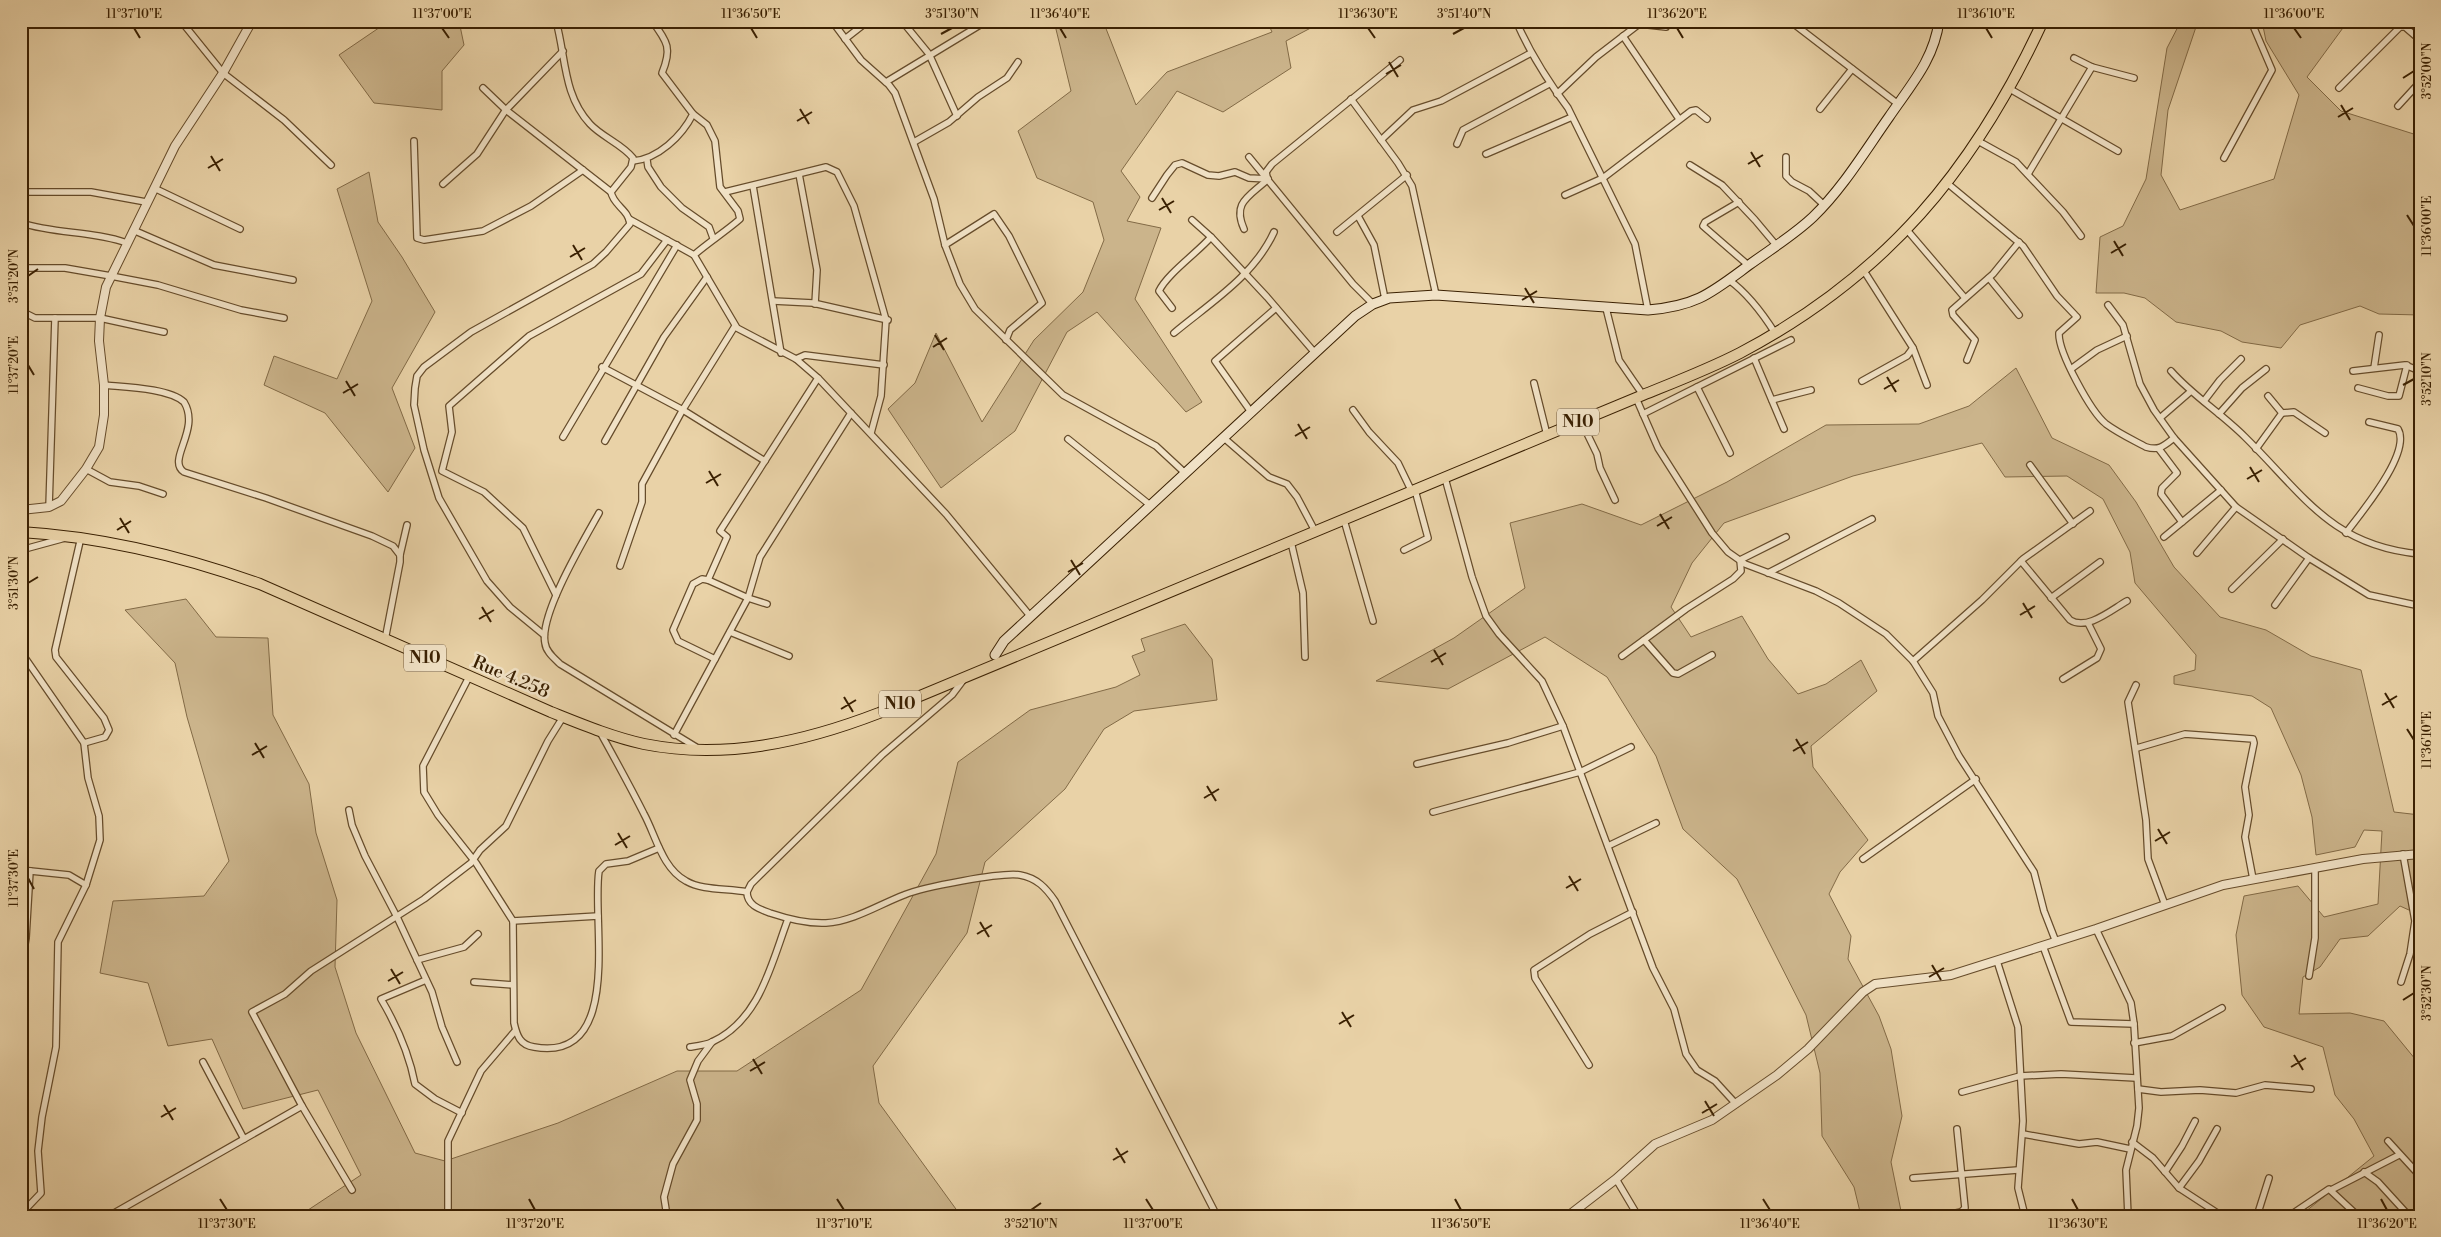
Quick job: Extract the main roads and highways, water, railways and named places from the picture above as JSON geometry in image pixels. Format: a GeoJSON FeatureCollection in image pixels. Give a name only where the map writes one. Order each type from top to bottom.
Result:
{"type":"FeatureCollection","features":[{"type":"Feature","properties":{"kind":"highway","name":"N10"},"geometry":{"type":"LineString","coordinates":[[994,660],[1291,542],[1639,397],[1711,366],[1776,333],[1813,310],[1864,271],[1907,230],[1947,183],[1978,141],[2010,89],[2043,23]]}},
{"type":"Feature","properties":{"kind":"highway","name":"Rue 4.258"},"geometry":{"type":"LineString","coordinates":[[21,532],[76,536],[144,548],[220,570],[260,584],[563,717],[643,744],[700,749],[748,748],[821,734],[965,677],[994,660]]}},
{"type":"Feature","properties":{"kind":"main road"},"geometry":{"type":"LineString","coordinates":[[994,660],[1004,641],[1354,316],[1373,304],[1385,299],[1404,296],[1436,295],[1648,310],[1675,308],[1690,304],[1709,294],[1803,226],[1824,205],[1929,60],[1940,21]]}}]}
